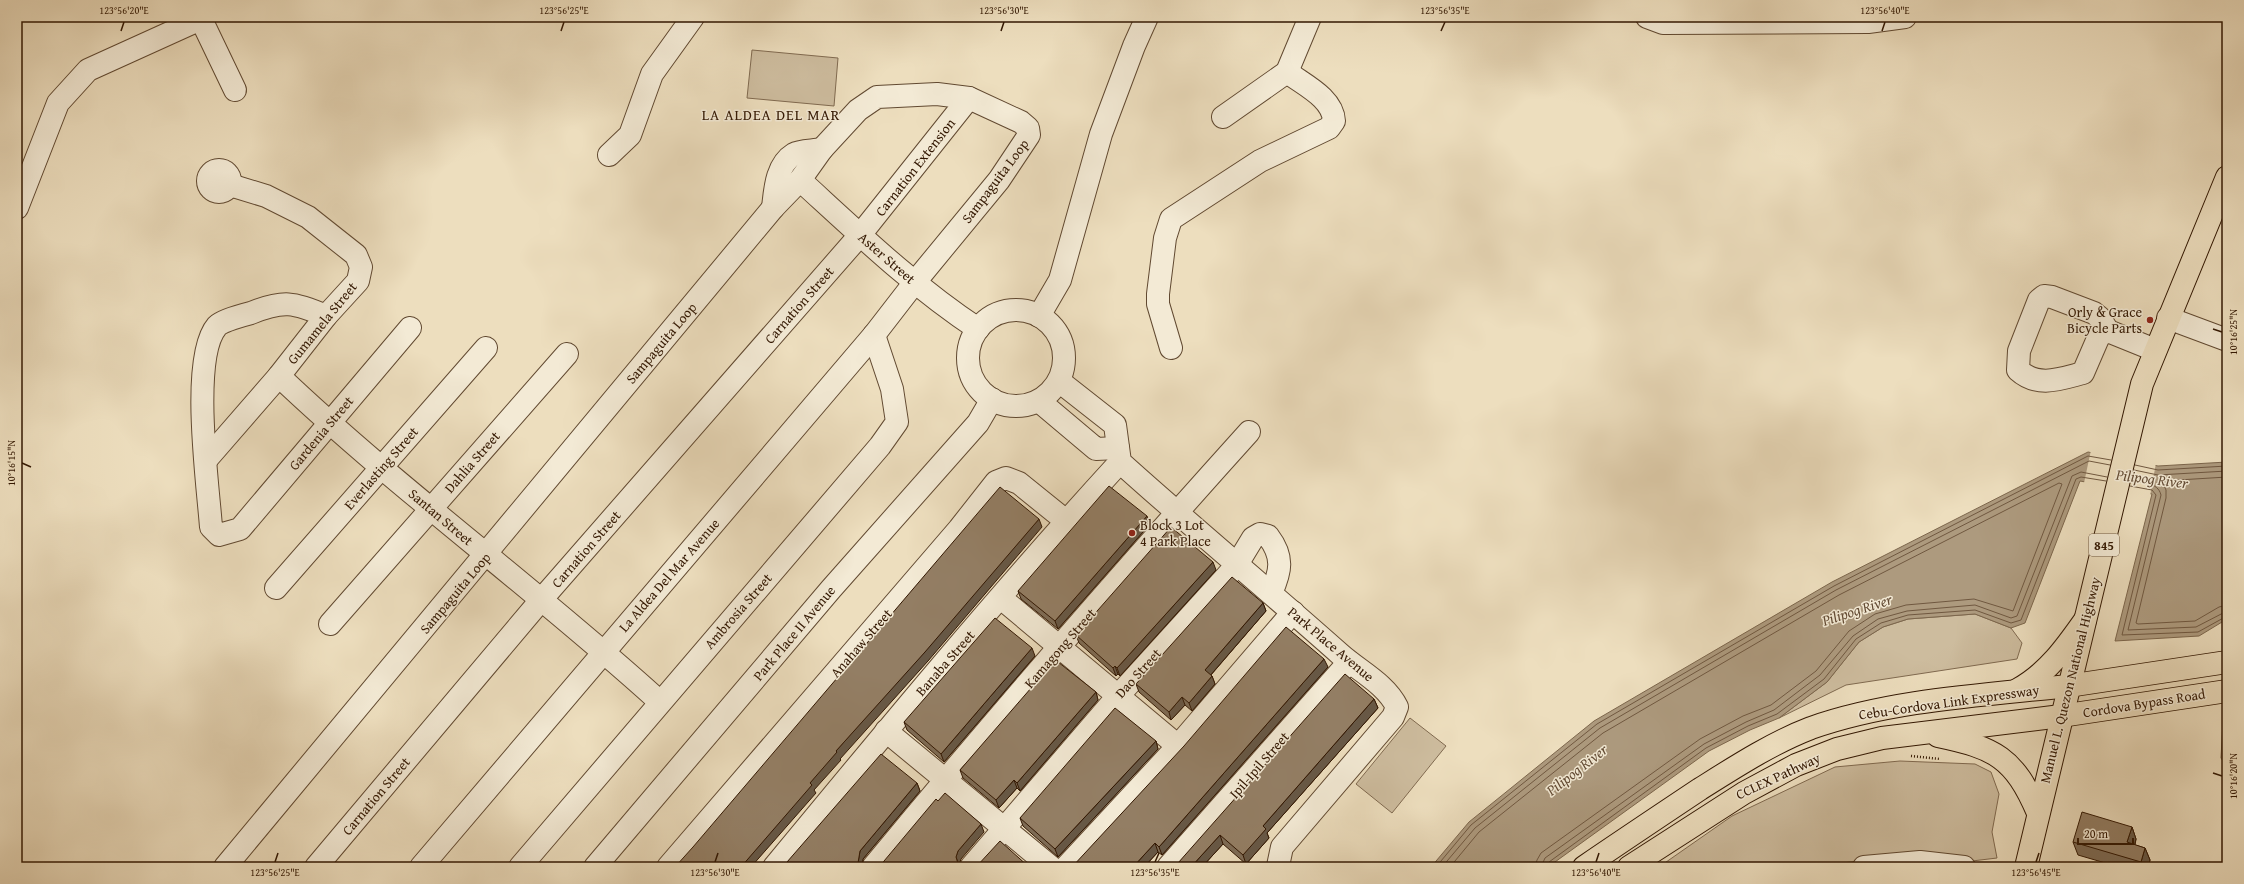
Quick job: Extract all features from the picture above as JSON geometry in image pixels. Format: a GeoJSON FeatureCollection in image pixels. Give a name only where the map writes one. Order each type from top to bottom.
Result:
{"type":"FeatureCollection","features":[{"type":"Feature","properties":{"kind":"main road","name":"Manuel L. Quezon National Highway"},"geometry":{"type":"LineString","coordinates":[[2026,867],[2068,686],[2142,384],[2227,176]]}},
{"type":"Feature","properties":{"kind":"main road"},"geometry":{"type":"LineString","coordinates":[[2011,693],[2032,681],[2052,663],[2085,620]]}},
{"type":"Feature","properties":{"kind":"main road","name":"Cordova Bypass Road"},"geometry":{"type":"LineString","coordinates":[[2068,686],[2227,662]]}},
{"type":"Feature","properties":{"kind":"main road","name":"Cebu-Cordova Link Expressway"},"geometry":{"type":"LineString","coordinates":[[1584,867],[1726,772],[1769,748],[1810,729],[1855,716],[1898,707],[2068,686]]}},
{"type":"Feature","properties":{"kind":"main road","name":"Cordova Bypass Road"},"geometry":{"type":"LineString","coordinates":[[2061,716],[2227,691]]}},
{"type":"Feature","properties":{"kind":"main road","name":"Cebu-Cordova Link Expressway"},"geometry":{"type":"LineString","coordinates":[[1629,867],[1744,792],[1796,765],[1850,745],[1921,733],[2061,716]]}},
{"type":"Feature","properties":{"kind":"main road"},"geometry":{"type":"LineString","coordinates":[[1921,733],[1979,746],[2000,757],[2019,775],[2036,822]]}},
{"type":"Feature","properties":{"kind":"street"},"geometry":{"type":"LineString","coordinates":[[609,155],[630,135],[652,74],[693,17]]}},
{"type":"Feature","properties":{"kind":"street"},"geometry":{"type":"LineString","coordinates":[[1039,316],[1060,280],[1101,134],[1134,46],[1148,17]]}},
{"type":"Feature","properties":{"kind":"street"},"geometry":{"type":"LineString","coordinates":[[1223,117],[1287,72],[1310,17]]}},
{"type":"Feature","properties":{"kind":"street"},"geometry":{"type":"LineString","coordinates":[[1647,17],[1663,23],[1689,20],[1868,22],[1905,17]]}},
{"type":"Feature","properties":{"kind":"street"},"geometry":{"type":"LineString","coordinates":[[17,208],[58,103],[88,70],[202,18],[235,90]]}},
{"type":"Feature","properties":{"kind":"street"},"geometry":{"type":"LineString","coordinates":[[1170,348],[1158,304],[1158,294],[1166,230],[1171,219],[1260,161],[1329,128],[1334,121],[1334,112],[1329,103],[1287,72]]}},
{"type":"Feature","properties":{"kind":"street","name":"Sampaguita Loop"},"geometry":{"type":"LineString","coordinates":[[225,867],[773,208],[800,180],[822,149],[858,110],[877,97],[937,94],[969,98],[1021,122],[1028,128],[1029,135],[999,180],[914,282]]}},
{"type":"Feature","properties":{"kind":"street","name":"Carnation Extension"},"geometry":{"type":"LineString","coordinates":[[860,235],[969,98]]}},
{"type":"Feature","properties":{"kind":"street"},"geometry":{"type":"LineString","coordinates":[[773,208],[776,184],[784,164],[795,154],[822,149]]}},
{"type":"Feature","properties":{"kind":"street","name":"Aster Street"},"geometry":{"type":"LineString","coordinates":[[800,180],[914,282],[945,307],[978,329]]}},
{"type":"Feature","properties":{"kind":"street","name":"Gumamela Street"},"geometry":{"type":"LineString","coordinates":[[206,460],[279,376],[326,316],[358,281],[361,268],[356,255],[308,217],[266,196],[230,185]]}},
{"type":"Feature","properties":{"kind":"street","name":"Carnation Street"},"geometry":{"type":"LineString","coordinates":[[316,867],[541,600],[860,235]]}},
{"type":"Feature","properties":{"kind":"street","name":"La Aldea Del Mar Avenue"},"geometry":{"type":"LineString","coordinates":[[421,867],[874,336],[914,282]]}},
{"type":"Feature","properties":{"kind":"street"},"geometry":{"type":"LineString","coordinates":[[2108,331],[2099,336],[2083,373],[2054,381],[2039,381],[2026,377],[2018,370],[2017,360],[2019,351],[2039,300],[2044,296],[2052,297],[2094,314],[2099,317],[2108,331],[2155,350]]}},
{"type":"Feature","properties":{"kind":"street"},"geometry":{"type":"LineString","coordinates":[[206,460],[202,435],[203,388],[208,343],[218,325],[264,307],[286,302],[307,308],[326,316]]}},
{"type":"Feature","properties":{"kind":"street"},"geometry":{"type":"LineString","coordinates":[[1008,311],[1024,311],[1039,316],[1055,331],[1064,351],[1064,366],[1059,381],[1050,392],[1039,401],[1025,405],[1011,406],[992,399],[977,386],[971,375],[968,362],[969,350],[978,329],[994,316],[1008,311]]}},
{"type":"Feature","properties":{"kind":"street"},"geometry":{"type":"LineString","coordinates":[[2168,318],[2227,340]]}},
{"type":"Feature","properties":{"kind":"street","name":"Gardenia Street"},"geometry":{"type":"LineString","coordinates":[[206,460],[211,527],[218,535],[240,530],[328,423],[410,328]]}},
{"type":"Feature","properties":{"kind":"street","name":"Ambrosia Street"},"geometry":{"type":"LineString","coordinates":[[520,867],[880,446],[897,422],[892,389],[874,336]]}},
{"type":"Feature","properties":{"kind":"street","name":"Everlasting Street"},"geometry":{"type":"LineString","coordinates":[[276,588],[486,348]]}},
{"type":"Feature","properties":{"kind":"street","name":"Dahlia Street"},"geometry":{"type":"LineString","coordinates":[[330,624],[567,354]]}},
{"type":"Feature","properties":{"kind":"street","name":"Santan Street"},"geometry":{"type":"LineString","coordinates":[[279,376],[328,423],[604,651],[660,702]]}},
{"type":"Feature","properties":{"kind":"street"},"geometry":{"type":"LineString","coordinates":[[1039,401],[1096,449],[1119,455],[1115,425],[1059,381]]}},
{"type":"Feature","properties":{"kind":"street","name":"Park Place II Avenue"},"geometry":{"type":"LineString","coordinates":[[595,867],[831,589],[978,423],[992,399]]}},
{"type":"Feature","properties":{"kind":"street","name":"Kamagong Street"},"geometry":{"type":"LineString","coordinates":[[874,867],[945,780],[1176,513],[1249,432]]}},
{"type":"Feature","properties":{"kind":"street","name":"Park Place Avenue"},"geometry":{"type":"LineString","coordinates":[[1119,455],[1176,513],[1236,566],[1271,593],[1349,662],[1391,694],[1397,707],[1393,717],[1282,847],[1278,867]]}},
{"type":"Feature","properties":{"kind":"street","name":"Banaba Street"},"geometry":{"type":"LineString","coordinates":[[774,867],[886,731],[1066,521],[1119,455]]}},
{"type":"Feature","properties":{"kind":"street","name":"Anahaw Street"},"geometry":{"type":"LineString","coordinates":[[668,867],[954,535],[996,482],[1006,478],[1018,483],[1066,521]]}},
{"type":"Feature","properties":{"kind":"street","name":"Dao Street"},"geometry":{"type":"LineString","coordinates":[[971,867],[1118,696],[1236,566],[1253,538],[1260,534],[1268,536],[1274,543],[1280,565],[1279,575],[1271,593]]}},
{"type":"Feature","properties":{"kind":"street"},"geometry":{"type":"LineString","coordinates":[[1001,598],[1178,746]]}},
{"type":"Feature","properties":{"kind":"street"},"geometry":{"type":"LineString","coordinates":[[1066,867],[1178,746],[1293,612]]}},
{"type":"Feature","properties":{"kind":"street","name":"Ipil-Ipil Street"},"geometry":{"type":"LineString","coordinates":[[1168,867],[1349,662]]}},
{"type":"Feature","properties":{"kind":"street"},"geometry":{"type":"LineString","coordinates":[[886,731],[1050,867]]}},
{"type":"Feature","properties":{"kind":"street"},"geometry":{"type":"LineString","coordinates":[[1864,867],[1920,862],[1964,867]]}},
{"type":"Feature","properties":{"kind":"path"},"geometry":{"type":"LineString","coordinates":[[1906,756],[1946,759]]}},
{"type":"Feature","properties":{"kind":"shaded area"},"geometry":{"type":"Polygon","coordinates":[[[752,50],[838,58],[834,106],[747,98],[752,50]]]}},
{"type":"Feature","properties":{"kind":"shaded area"},"geometry":{"type":"Polygon","coordinates":[[[1975,614],[2011,628],[2022,643],[2017,659],[1846,685],[1779,718],[1827,682],[1859,642],[1883,627],[1908,619],[1975,614]]]}},
{"type":"Feature","properties":{"kind":"shaded area"},"geometry":{"type":"Polygon","coordinates":[[[1410,718],[1446,746],[1392,813],[1356,784],[1410,718]]]}},
{"type":"Feature","properties":{"kind":"shaded area"},"geometry":{"type":"Polygon","coordinates":[[[1900,761],[1975,764],[1991,772],[1999,794],[1992,832],[1997,858],[1947,864],[1920,855],[1802,867],[1659,867],[1732,816],[1835,767],[1900,761]]]}},
{"type":"Feature","properties":{"kind":"water","name":"Pilipog River"},"geometry":{"type":"Polygon","coordinates":[[[2088,452],[2158,466],[2227,462],[2227,619],[2199,636],[2115,641],[2152,494],[2080,481],[2025,623],[2011,628],[1975,614],[1908,619],[1883,627],[1859,642],[1827,682],[1779,718],[1750,730],[1709,751],[1548,867],[1431,867],[1469,822],[1594,721],[1832,582],[2088,452]]]}},
{"type":"Feature","properties":{"kind":"water"},"geometry":{"type":"Polygon","coordinates":[[[2227,720],[2227,767],[2221,758],[2223,721],[2227,720]]]}},
{"type":"Feature","properties":{"kind":"pier"},"geometry":{"type":"Polygon","coordinates":[[[2091,450],[2156,463],[2150,496],[2084,483],[2091,450]]]}},
{"type":"Feature","properties":{"kind":"building"},"geometry":{"type":"Polygon","coordinates":[[[1109,486],[1147,516],[1055,621],[1018,591],[1109,486]]]}},
{"type":"Feature","properties":{"kind":"building"},"geometry":{"type":"Polygon","coordinates":[[[1000,487],[1039,519],[925,652],[836,751],[837,752],[810,783],[812,785],[741,867],[675,867],[693,847],[1000,487]]]}},
{"type":"Feature","properties":{"kind":"building"},"geometry":{"type":"Polygon","coordinates":[[[1171,527],[1213,562],[1117,668],[1115,666],[1113,668],[1076,635],[1171,527]]]}},
{"type":"Feature","properties":{"kind":"building"},"geometry":{"type":"Polygon","coordinates":[[[1232,577],[1263,603],[1205,670],[1212,676],[1189,703],[1182,697],[1169,712],[1136,684],[1232,577]]]}},
{"type":"Feature","properties":{"kind":"building"},"geometry":{"type":"Polygon","coordinates":[[[995,618],[1032,648],[941,754],[904,722],[995,618]]]}},
{"type":"Feature","properties":{"kind":"building"},"geometry":{"type":"Polygon","coordinates":[[[1286,627],[1324,659],[1159,847],[1155,843],[1133,867],[1072,867],[1184,746],[1286,627]]]}},
{"type":"Feature","properties":{"kind":"building"},"geometry":{"type":"Polygon","coordinates":[[[1058,662],[1096,692],[1017,783],[1014,780],[996,800],[960,770],[1051,665],[1054,667],[1058,662]]]}},
{"type":"Feature","properties":{"kind":"building"},"geometry":{"type":"Polygon","coordinates":[[[1345,674],[1374,699],[1263,826],[1266,829],[1243,855],[1220,835],[1191,867],[1183,867],[1178,863],[1345,674]]]}},
{"type":"Feature","properties":{"kind":"building"},"geometry":{"type":"Polygon","coordinates":[[[1115,708],[1156,741],[1055,849],[1020,818],[1115,708]]]}},
{"type":"Feature","properties":{"kind":"building"},"geometry":{"type":"Polygon","coordinates":[[[881,754],[917,783],[860,851],[858,863],[861,867],[792,867],[787,862],[881,754]]]}},
{"type":"Feature","properties":{"kind":"building"},"geometry":{"type":"Polygon","coordinates":[[[945,793],[981,824],[958,851],[956,857],[959,867],[879,867],[936,799],[938,801],[945,793]]]}},
{"type":"Feature","properties":{"kind":"building"},"geometry":{"type":"Polygon","coordinates":[[[2082,812],[2132,827],[2127,842],[2145,848],[2141,862],[2073,842],[2082,812]]]}},
{"type":"Feature","properties":{"kind":"building"},"geometry":{"type":"Polygon","coordinates":[[[1000,841],[1029,867],[976,867],[1000,841]]]}},
{"type":"Feature","properties":{"kind":"place","name":"Orly & Grace Bicycle Parts"},"geometry":{"type":"Point","coordinates":[2150,320]}},
{"type":"Feature","properties":{"kind":"place","name":"Block 3 Lot 4 Park Place"},"geometry":{"type":"Point","coordinates":[1132,533]}},
{"type":"Feature","properties":{"kind":"district","name":"LA ALDEA DEL MAR"},"geometry":{"type":"Point","coordinates":[771,115]}}]}
